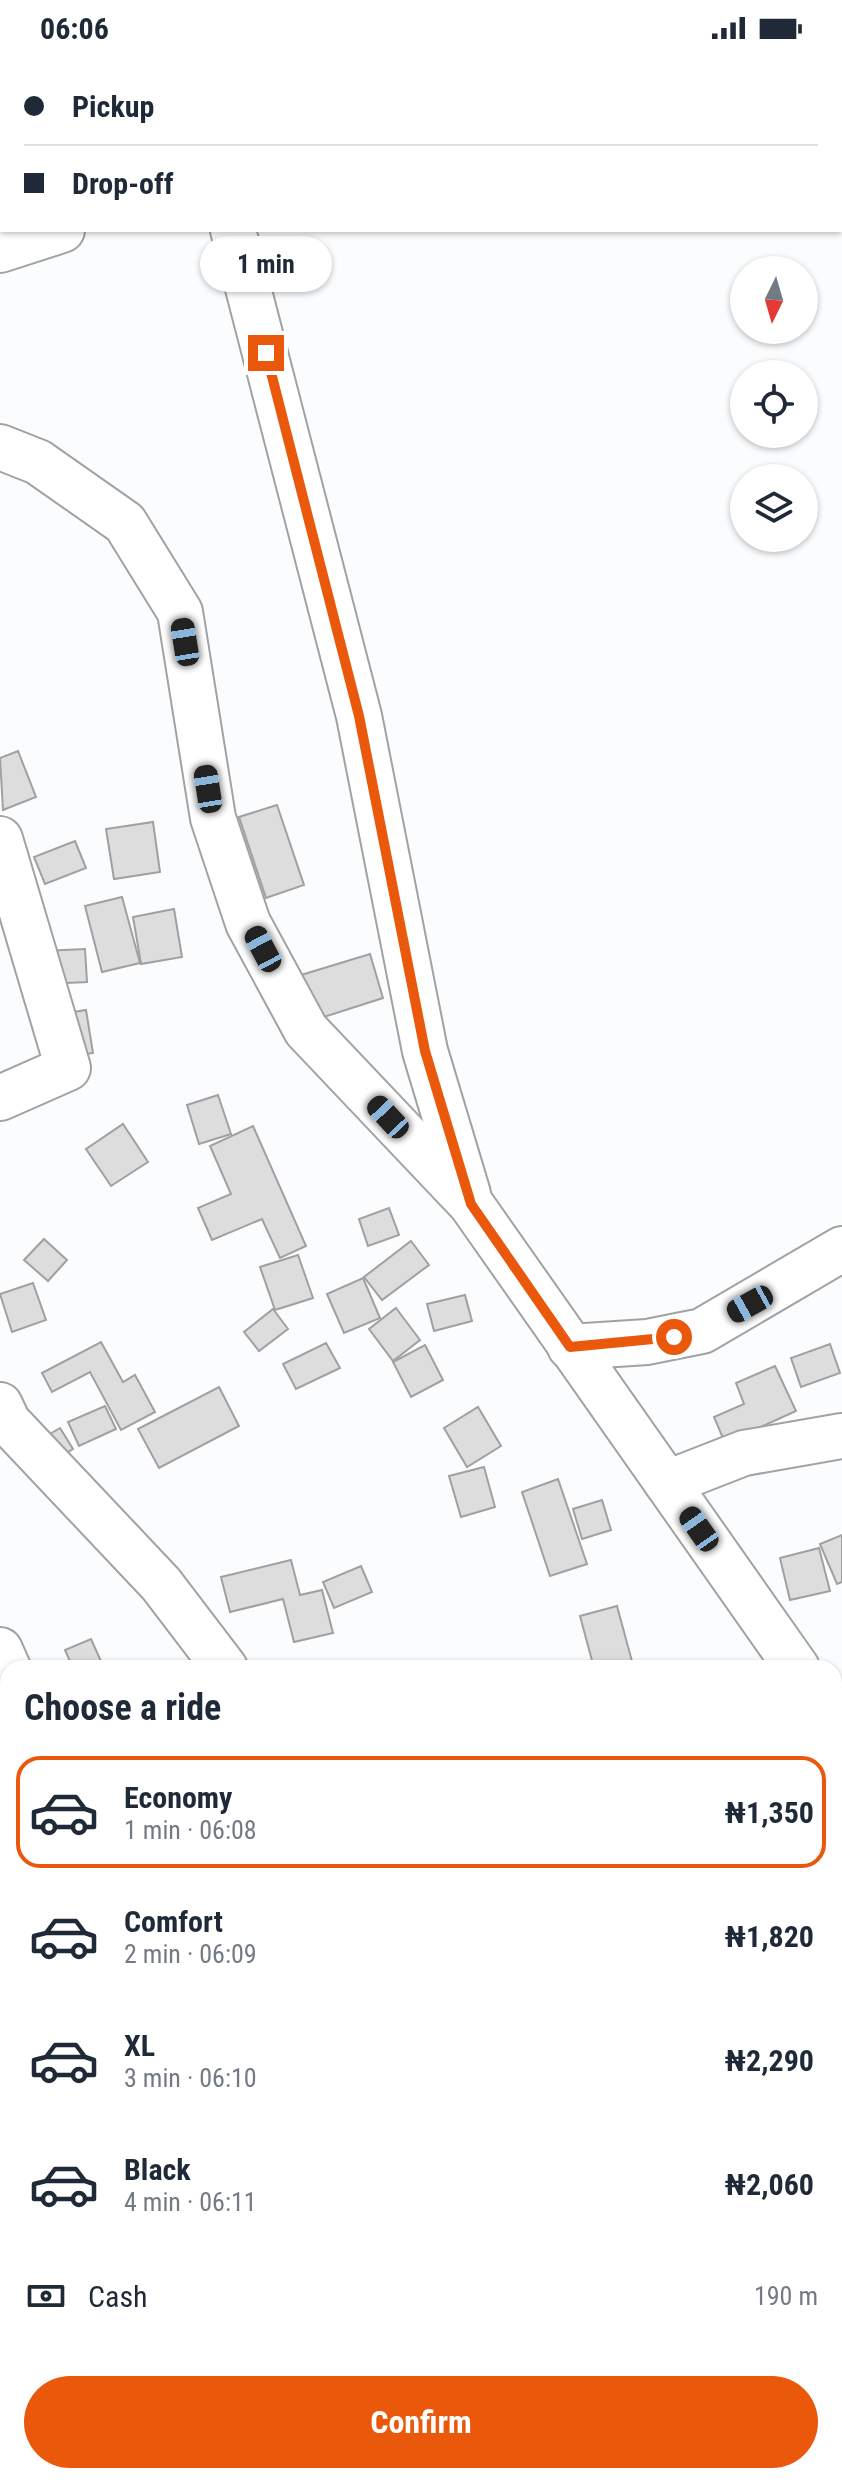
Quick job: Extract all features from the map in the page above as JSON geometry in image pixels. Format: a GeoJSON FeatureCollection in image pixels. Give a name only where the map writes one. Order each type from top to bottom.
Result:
{"type":"FeatureCollection","features":[{"type":"Feature","properties":{"kind":"street"},"geometry":{"type":"LineString","coordinates":[[0,250],[56,232]]}},
{"type":"Feature","properties":{"kind":"street"},"geometry":{"type":"LineString","coordinates":[[234,232],[359,716],[425,1051],[471,1204]]}},
{"type":"Feature","properties":{"kind":"street"},"geometry":{"type":"LineString","coordinates":[[0,447],[38,462],[125,523],[180,612],[213,818],[248,923],[306,1030],[471,1204],[791,1660]]}},
{"type":"Feature","properties":{"kind":"street"},"geometry":{"type":"LineString","coordinates":[[0,839],[68,1068],[0,1098]]}},
{"type":"Feature","properties":{"kind":"street"},"geometry":{"type":"LineString","coordinates":[[570,1347],[647,1342],[702,1331],[824,1263],[842,1249]]}},
{"type":"Feature","properties":{"kind":"street"},"geometry":{"type":"LineString","coordinates":[[0,1405],[8,1422],[161,1584],[219,1660]]}},
{"type":"Feature","properties":{"kind":"street"},"geometry":{"type":"LineString","coordinates":[[667,1483],[744,1453],[842,1436]]}},
{"type":"Feature","properties":{"kind":"building"},"geometry":{"type":"Polygon","coordinates":[[[18,751],[36,797],[3,810],[0,758],[18,751]]]}},
{"type":"Feature","properties":{"kind":"building"},"geometry":{"type":"Polygon","coordinates":[[[277,805],[304,885],[266,898],[239,817],[277,805]]]}},
{"type":"Feature","properties":{"kind":"building"},"geometry":{"type":"Polygon","coordinates":[[[153,822],[160,872],[114,879],[106,829],[153,822]]]}},
{"type":"Feature","properties":{"kind":"building"},"geometry":{"type":"Polygon","coordinates":[[[75,841],[86,868],[45,884],[34,857],[75,841]]]}},
{"type":"Feature","properties":{"kind":"building"},"geometry":{"type":"Polygon","coordinates":[[[122,897],[140,963],[102,972],[85,906],[122,897]]]}},
{"type":"Feature","properties":{"kind":"building"},"geometry":{"type":"Polygon","coordinates":[[[174,909],[182,957],[141,964],[133,917],[174,909]]]}},
{"type":"Feature","properties":{"kind":"building"},"geometry":{"type":"Polygon","coordinates":[[[85,949],[87,982],[45,984],[43,951],[85,949]]]}},
{"type":"Feature","properties":{"kind":"building"},"geometry":{"type":"Polygon","coordinates":[[[370,954],[383,998],[302,1024],[288,979],[370,954]]]}},
{"type":"Feature","properties":{"kind":"building"},"geometry":{"type":"Polygon","coordinates":[[[86,1010],[93,1053],[62,1058],[55,1015],[86,1010]]]}},
{"type":"Feature","properties":{"kind":"building"},"geometry":{"type":"Polygon","coordinates":[[[218,1095],[231,1134],[199,1144],[187,1105],[218,1095]]]}},
{"type":"Feature","properties":{"kind":"building"},"geometry":{"type":"Polygon","coordinates":[[[123,1124],[148,1162],[111,1186],[86,1149],[123,1124]]]}},
{"type":"Feature","properties":{"kind":"building"},"geometry":{"type":"Polygon","coordinates":[[[253,1126],[306,1246],[280,1258],[262,1219],[212,1240],[198,1208],[231,1194],[210,1146],[253,1126]]]}},
{"type":"Feature","properties":{"kind":"building"},"geometry":{"type":"Polygon","coordinates":[[[389,1208],[399,1235],[368,1246],[359,1219],[389,1208]]]}},
{"type":"Feature","properties":{"kind":"building"},"geometry":{"type":"Polygon","coordinates":[[[44,1239],[67,1260],[48,1281],[24,1260],[44,1239]]]}},
{"type":"Feature","properties":{"kind":"building"},"geometry":{"type":"Polygon","coordinates":[[[411,1241],[429,1265],[382,1300],[364,1277],[411,1241]]]}},
{"type":"Feature","properties":{"kind":"building"},"geometry":{"type":"Polygon","coordinates":[[[298,1255],[313,1298],[275,1310],[260,1267],[298,1255]]]}},
{"type":"Feature","properties":{"kind":"building"},"geometry":{"type":"Polygon","coordinates":[[[363,1278],[380,1318],[344,1333],[327,1294],[363,1278]]]}},
{"type":"Feature","properties":{"kind":"building"},"geometry":{"type":"Polygon","coordinates":[[[33,1283],[46,1320],[12,1332],[0,1294],[33,1283]]]}},
{"type":"Feature","properties":{"kind":"building"},"geometry":{"type":"Polygon","coordinates":[[[465,1295],[472,1321],[434,1331],[427,1304],[465,1295]]]}},
{"type":"Feature","properties":{"kind":"building"},"geometry":{"type":"Polygon","coordinates":[[[396,1308],[420,1340],[393,1361],[369,1329],[396,1308]]]}},
{"type":"Feature","properties":{"kind":"building"},"geometry":{"type":"Polygon","coordinates":[[[273,1309],[288,1329],[259,1351],[244,1332],[273,1309]]]}},
{"type":"Feature","properties":{"kind":"building"},"geometry":{"type":"Polygon","coordinates":[[[101,1342],[123,1382],[135,1375],[155,1412],[121,1430],[90,1372],[52,1392],[42,1373],[101,1342]]]}},
{"type":"Feature","properties":{"kind":"building"},"geometry":{"type":"Polygon","coordinates":[[[326,1343],[340,1368],[296,1389],[283,1364],[326,1343]]]}},
{"type":"Feature","properties":{"kind":"building"},"geometry":{"type":"Polygon","coordinates":[[[830,1344],[840,1373],[801,1387],[791,1358],[830,1344]]]}},
{"type":"Feature","properties":{"kind":"building"},"geometry":{"type":"Polygon","coordinates":[[[425,1345],[443,1380],[411,1397],[393,1362],[425,1345]]]}},
{"type":"Feature","properties":{"kind":"building"},"geometry":{"type":"Polygon","coordinates":[[[775,1366],[796,1411],[725,1443],[714,1417],[744,1404],[736,1383],[775,1366]]]}},
{"type":"Feature","properties":{"kind":"building"},"geometry":{"type":"Polygon","coordinates":[[[219,1387],[239,1426],[159,1468],[138,1429],[219,1387]]]}},
{"type":"Feature","properties":{"kind":"building"},"geometry":{"type":"Polygon","coordinates":[[[105,1406],[116,1429],[79,1446],[68,1422],[105,1406]]]}},
{"type":"Feature","properties":{"kind":"building"},"geometry":{"type":"Polygon","coordinates":[[[478,1407],[501,1446],[467,1467],[444,1428],[478,1407]]]}},
{"type":"Feature","properties":{"kind":"building"},"geometry":{"type":"Polygon","coordinates":[[[60,1428],[73,1449],[46,1465],[33,1444],[60,1428]]]}},
{"type":"Feature","properties":{"kind":"building"},"geometry":{"type":"Polygon","coordinates":[[[484,1467],[495,1507],[461,1517],[449,1476],[484,1467]]]}},
{"type":"Feature","properties":{"kind":"building"},"geometry":{"type":"Polygon","coordinates":[[[558,1479],[587,1564],[550,1576],[522,1492],[558,1479]]]}},
{"type":"Feature","properties":{"kind":"building"},"geometry":{"type":"Polygon","coordinates":[[[602,1500],[611,1530],[582,1539],[573,1509],[602,1500]]]}},
{"type":"Feature","properties":{"kind":"building"},"geometry":{"type":"Polygon","coordinates":[[[842,1535],[842,1582],[837,1584],[820,1544],[842,1535]]]}},
{"type":"Feature","properties":{"kind":"building"},"geometry":{"type":"Polygon","coordinates":[[[819,1548],[830,1591],[790,1600],[780,1558],[819,1548]]]}},
{"type":"Feature","properties":{"kind":"building"},"geometry":{"type":"Polygon","coordinates":[[[291,1560],[300,1595],[322,1590],[333,1633],[294,1642],[283,1599],[230,1612],[221,1577],[291,1560]]]}},
{"type":"Feature","properties":{"kind":"building"},"geometry":{"type":"Polygon","coordinates":[[[361,1566],[372,1592],[334,1608],[323,1582],[361,1566]]]}},
{"type":"Feature","properties":{"kind":"building"},"geometry":{"type":"Polygon","coordinates":[[[617,1606],[632,1660],[592,1660],[580,1616],[617,1606]]]}},
{"type":"Feature","properties":{"kind":"building"},"geometry":{"type":"Polygon","coordinates":[[[91,1639],[100,1660],[69,1660],[65,1650],[91,1639]]]}},
{"type":"Feature","properties":{"kind":"route"},"geometry":{"type":"LineString","coordinates":[[266,353],[359,716],[425,1051],[471,1204],[570,1347],[674,1337]]}}]}
